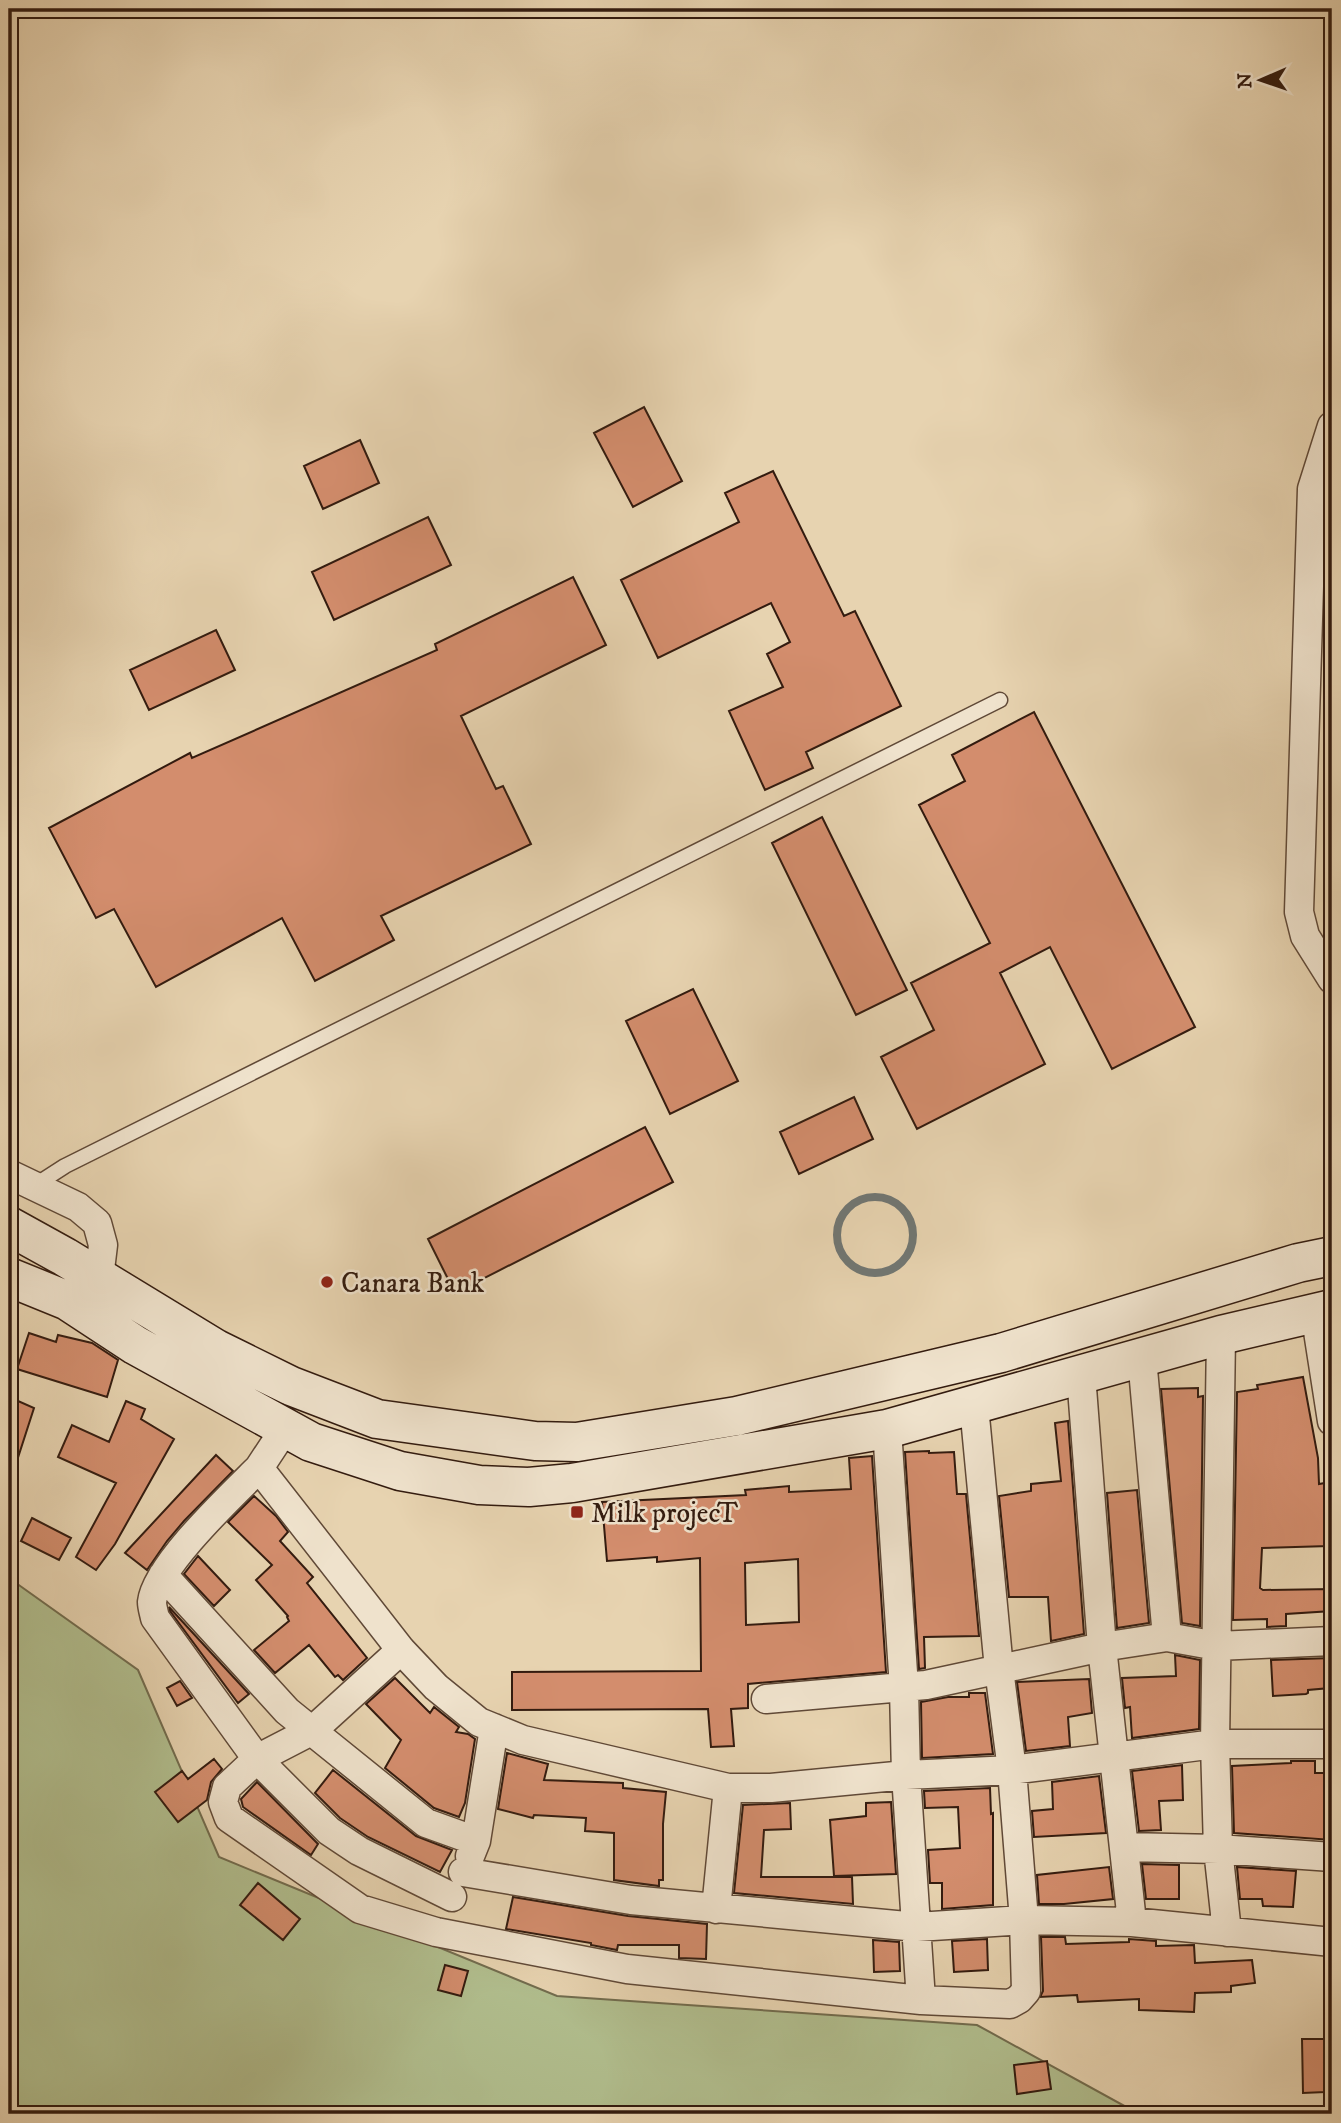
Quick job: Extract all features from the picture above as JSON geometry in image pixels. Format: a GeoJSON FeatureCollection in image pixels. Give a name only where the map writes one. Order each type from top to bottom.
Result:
{"type":"FeatureCollection","features":[{"type":"Feature","properties":{"kind":"street"},"geometry":{"type":"LineString","coordinates":[[1332,426],[1312,489],[1299,912],[1305,936],[1332,979]]}},
{"type":"Feature","properties":{"kind":"street"},"geometry":{"type":"LineString","coordinates":[[9,1174],[78,1207],[97,1223],[103,1245],[99,1278]]}},
{"type":"Feature","properties":{"kind":"street"},"geometry":{"type":"LineString","coordinates":[[9,1226],[216,1349],[291,1386],[377,1419],[535,1441],[577,1442],[737,1416],[1001,1353],[1298,1262],[1332,1256]]}},
{"type":"Feature","properties":{"kind":"street"},"geometry":{"type":"LineString","coordinates":[[9,1277],[68,1301],[135,1345],[311,1442],[400,1471],[479,1485],[529,1487],[572,1483],[887,1429],[1221,1335],[1324,1310],[1332,1421]]}},
{"type":"Feature","properties":{"kind":"street"},"geometry":{"type":"LineString","coordinates":[[1221,1335],[1215,1744],[1218,1849],[1227,1933]]}},
{"type":"Feature","properties":{"kind":"street"},"geometry":{"type":"LineString","coordinates":[[1142,1357],[1167,1637]]}},
{"type":"Feature","properties":{"kind":"street"},"geometry":{"type":"LineString","coordinates":[[1081,1375],[1102,1647],[1132,1922]]}},
{"type":"Feature","properties":{"kind":"street"},"geometry":{"type":"LineString","coordinates":[[401,1650],[313,1730],[257,1759],[227,1787],[223,1802],[229,1818],[360,1909],[436,1932],[627,1969],[921,2000],[1010,2004],[1026,1991],[1024,1920],[1012,1770],[999,1669],[974,1406]]}},
{"type":"Feature","properties":{"kind":"street"},"geometry":{"type":"LineString","coordinates":[[286,1427],[259,1468],[203,1524],[163,1575],[155,1589],[152,1605],[155,1618],[257,1759],[329,1831],[359,1851],[457,1884],[716,1909],[916,1927],[1024,1920],[1132,1922],[1332,1942]]}},
{"type":"Feature","properties":{"kind":"street"},"geometry":{"type":"LineString","coordinates":[[887,1429],[921,2000]]}},
{"type":"Feature","properties":{"kind":"street"},"geometry":{"type":"LineString","coordinates":[[259,1468],[401,1650],[436,1687],[479,1721],[523,1740],[728,1788],[771,1788],[906,1775],[1012,1770],[1215,1744],[1332,1744]]}},
{"type":"Feature","properties":{"kind":"street"},"geometry":{"type":"LineString","coordinates":[[163,1575],[286,1711],[426,1823],[476,1841]]}},
{"type":"Feature","properties":{"kind":"street"},"geometry":{"type":"LineString","coordinates":[[766,1699],[904,1688],[1102,1647],[1167,1637],[1217,1646],[1332,1641]]}},
{"type":"Feature","properties":{"kind":"street"},"geometry":{"type":"LineString","coordinates":[[436,1932],[476,1841],[494,1728]]}},
{"type":"Feature","properties":{"kind":"street"},"geometry":{"type":"LineString","coordinates":[[716,1909],[728,1788]]}},
{"type":"Feature","properties":{"kind":"street"},"geometry":{"type":"LineString","coordinates":[[1124,1846],[1332,1857]]}},
{"type":"Feature","properties":{"kind":"lane"},"geometry":{"type":"LineString","coordinates":[[34,1186],[65,1166],[1000,700]]}},
{"type":"Feature","properties":{"kind":"green space"},"geometry":{"type":"Polygon","coordinates":[[[9,1578],[138,1670],[219,1857],[557,1996],[977,2025],[1139,2114],[9,2114],[9,1578]]]}},
{"type":"Feature","properties":{"kind":"building"},"geometry":{"type":"Polygon","coordinates":[[[644,407],[682,481],[633,507],[594,433],[644,407]]]}},
{"type":"Feature","properties":{"kind":"building"},"geometry":{"type":"Polygon","coordinates":[[[360,440],[379,483],[323,509],[304,466],[360,440]]]}},
{"type":"Feature","properties":{"kind":"building"},"geometry":{"type":"Polygon","coordinates":[[[773,471],[844,616],[855,611],[901,706],[806,752],[813,768],[765,790],[729,711],[783,687],[767,654],[790,642],[771,603],[658,658],[621,580],[739,522],[725,493],[773,471]]]}},
{"type":"Feature","properties":{"kind":"building"},"geometry":{"type":"Polygon","coordinates":[[[428,517],[451,565],[334,620],[312,572],[428,517]]]}},
{"type":"Feature","properties":{"kind":"building"},"geometry":{"type":"Polygon","coordinates":[[[573,577],[606,645],[461,716],[496,789],[503,786],[531,844],[381,916],[394,940],[315,981],[282,918],[156,987],[114,909],[96,918],[49,828],[190,753],[192,758],[437,650],[435,644],[573,577]]]}},
{"type":"Feature","properties":{"kind":"building"},"geometry":{"type":"Polygon","coordinates":[[[216,630],[235,670],[149,710],[130,670],[216,630]]]}},
{"type":"Feature","properties":{"kind":"building"},"geometry":{"type":"Polygon","coordinates":[[[1034,712],[1195,1027],[1112,1069],[1050,947],[1000,973],[1045,1064],[917,1129],[881,1057],[934,1030],[911,983],[990,943],[919,805],[965,781],[952,755],[1034,712]]]}},
{"type":"Feature","properties":{"kind":"building"},"geometry":{"type":"Polygon","coordinates":[[[822,817],[907,990],[856,1015],[772,843],[822,817]]]}},
{"type":"Feature","properties":{"kind":"building"},"geometry":{"type":"Polygon","coordinates":[[[693,989],[738,1081],[670,1114],[626,1021],[693,989]]]}},
{"type":"Feature","properties":{"kind":"building"},"geometry":{"type":"Polygon","coordinates":[[[854,1097],[873,1139],[799,1174],[780,1132],[854,1097]]]}},
{"type":"Feature","properties":{"kind":"building"},"geometry":{"type":"Polygon","coordinates":[[[645,1127],[673,1182],[455,1293],[428,1239],[645,1127]]]}},
{"type":"Feature","properties":{"kind":"building"},"geometry":{"type":"Polygon","coordinates":[[[29,1333],[56,1342],[58,1335],[92,1343],[118,1360],[107,1397],[17,1369],[29,1333]]]}},
{"type":"Feature","properties":{"kind":"building"},"geometry":{"type":"Polygon","coordinates":[[[1303,1377],[1318,1458],[1319,1484],[1325,1483],[1329,1546],[1262,1548],[1260,1588],[1332,1589],[1332,1611],[1286,1614],[1286,1626],[1267,1627],[1267,1619],[1233,1620],[1237,1392],[1258,1389],[1257,1385],[1303,1377]]]}},
{"type":"Feature","properties":{"kind":"building"},"geometry":{"type":"Polygon","coordinates":[[[1198,1388],[1198,1397],[1203,1396],[1200,1626],[1182,1623],[1161,1389],[1198,1388]]]}},
{"type":"Feature","properties":{"kind":"building"},"geometry":{"type":"Polygon","coordinates":[[[9,1397],[34,1408],[13,1473],[9,1472],[9,1397]]]}},
{"type":"Feature","properties":{"kind":"building"},"geometry":{"type":"Polygon","coordinates":[[[126,1401],[145,1409],[141,1419],[174,1439],[115,1544],[96,1570],[76,1557],[116,1483],[58,1457],[72,1425],[109,1442],[126,1401]]]}},
{"type":"Feature","properties":{"kind":"building"},"geometry":{"type":"Polygon","coordinates":[[[1068,1421],[1084,1634],[1051,1641],[1048,1597],[1009,1597],[999,1496],[1031,1491],[1031,1484],[1061,1481],[1055,1423],[1068,1421]]]}},
{"type":"Feature","properties":{"kind":"building"},"geometry":{"type":"Polygon","coordinates":[[[905,1452],[954,1452],[957,1494],[966,1494],[979,1636],[924,1637],[925,1668],[919,1669],[905,1452]]]}},
{"type":"Feature","properties":{"kind":"building"},"geometry":{"type":"Polygon","coordinates":[[[216,1455],[233,1471],[184,1521],[147,1570],[125,1553],[216,1455]]]}},
{"type":"Feature","properties":{"kind":"building"},"geometry":{"type":"Polygon","coordinates":[[[872,1456],[886,1672],[748,1684],[748,1708],[731,1709],[734,1746],[711,1747],[708,1709],[512,1710],[512,1672],[701,1671],[700,1558],[657,1562],[657,1557],[607,1561],[602,1502],[746,1495],[745,1490],[789,1486],[789,1492],[851,1489],[849,1458],[872,1456]],[[798,1559],[745,1563],[746,1625],[799,1622],[798,1559]]]}},
{"type":"Feature","properties":{"kind":"building"},"geometry":{"type":"Polygon","coordinates":[[[1137,1490],[1149,1623],[1117,1628],[1107,1493],[1137,1490]]]}},
{"type":"Feature","properties":{"kind":"building"},"geometry":{"type":"Polygon","coordinates":[[[254,1496],[276,1516],[288,1532],[280,1541],[313,1577],[307,1583],[367,1658],[343,1680],[338,1675],[335,1677],[309,1645],[275,1673],[254,1650],[289,1621],[288,1616],[256,1580],[272,1565],[228,1522],[254,1496]]]}},
{"type":"Feature","properties":{"kind":"building"},"geometry":{"type":"Polygon","coordinates":[[[32,1518],[71,1538],[59,1560],[21,1541],[32,1518]]]}},
{"type":"Feature","properties":{"kind":"building"},"geometry":{"type":"Polygon","coordinates":[[[198,1556],[230,1590],[214,1606],[184,1574],[198,1556]]]}},
{"type":"Feature","properties":{"kind":"building"},"geometry":{"type":"Polygon","coordinates":[[[169,1607],[249,1694],[238,1703],[170,1611],[169,1607]]]}},
{"type":"Feature","properties":{"kind":"building"},"geometry":{"type":"Polygon","coordinates":[[[1175,1655],[1200,1660],[1199,1729],[1132,1738],[1130,1707],[1125,1708],[1122,1678],[1176,1676],[1175,1655]]]}},
{"type":"Feature","properties":{"kind":"building"},"geometry":{"type":"Polygon","coordinates":[[[1332,1658],[1330,1688],[1308,1690],[1306,1694],[1273,1696],[1271,1660],[1332,1658]]]}},
{"type":"Feature","properties":{"kind":"building"},"geometry":{"type":"Polygon","coordinates":[[[395,1678],[430,1713],[434,1707],[459,1727],[456,1732],[468,1734],[475,1739],[465,1803],[459,1817],[434,1808],[385,1768],[401,1740],[366,1704],[395,1678]]]}},
{"type":"Feature","properties":{"kind":"building"},"geometry":{"type":"Polygon","coordinates":[[[1089,1679],[1092,1713],[1068,1717],[1070,1746],[1026,1751],[1017,1682],[1089,1679]]]}},
{"type":"Feature","properties":{"kind":"building"},"geometry":{"type":"Polygon","coordinates":[[[180,1681],[192,1698],[177,1706],[167,1688],[180,1681]]]}},
{"type":"Feature","properties":{"kind":"building"},"geometry":{"type":"Polygon","coordinates":[[[969,1693],[985,1693],[993,1754],[922,1758],[921,1702],[948,1697],[969,1697],[969,1693]]]}},
{"type":"Feature","properties":{"kind":"building"},"geometry":{"type":"Polygon","coordinates":[[[507,1753],[548,1764],[544,1780],[623,1783],[623,1788],[666,1792],[663,1880],[659,1880],[659,1886],[614,1880],[614,1833],[585,1831],[586,1818],[534,1815],[533,1818],[498,1809],[507,1753]]]}},
{"type":"Feature","properties":{"kind":"building"},"geometry":{"type":"Polygon","coordinates":[[[214,1759],[222,1769],[211,1782],[207,1800],[178,1822],[155,1792],[182,1771],[188,1779],[214,1759]]]}},
{"type":"Feature","properties":{"kind":"building"},"geometry":{"type":"Polygon","coordinates":[[[1315,1761],[1315,1773],[1332,1773],[1332,1840],[1234,1833],[1232,1766],[1315,1761]]]}},
{"type":"Feature","properties":{"kind":"building"},"geometry":{"type":"Polygon","coordinates":[[[1182,1765],[1183,1800],[1159,1801],[1161,1830],[1139,1831],[1132,1771],[1182,1765]]]}},
{"type":"Feature","properties":{"kind":"building"},"geometry":{"type":"Polygon","coordinates":[[[333,1770],[416,1836],[452,1850],[440,1872],[368,1837],[340,1818],[315,1793],[333,1770]]]}},
{"type":"Feature","properties":{"kind":"building"},"geometry":{"type":"Polygon","coordinates":[[[1099,1776],[1106,1833],[1034,1837],[1032,1811],[1053,1809],[1052,1782],[1099,1776]]]}},
{"type":"Feature","properties":{"kind":"building"},"geometry":{"type":"Polygon","coordinates":[[[257,1782],[318,1844],[311,1855],[243,1807],[241,1799],[257,1782]]]}},
{"type":"Feature","properties":{"kind":"building"},"geometry":{"type":"Polygon","coordinates":[[[990,1788],[991,1814],[993,1813],[993,1905],[942,1909],[942,1883],[930,1883],[928,1850],[960,1848],[958,1807],[925,1808],[924,1791],[990,1788]]]}},
{"type":"Feature","properties":{"kind":"building"},"geometry":{"type":"Polygon","coordinates":[[[891,1802],[896,1874],[834,1876],[830,1820],[866,1816],[866,1803],[891,1802]]]}},
{"type":"Feature","properties":{"kind":"building"},"geometry":{"type":"Polygon","coordinates":[[[790,1803],[791,1829],[764,1830],[761,1877],[852,1877],[853,1904],[734,1893],[743,1805],[790,1803]]]}},
{"type":"Feature","properties":{"kind":"building"},"geometry":{"type":"Polygon","coordinates":[[[1142,1864],[1179,1865],[1179,1899],[1146,1899],[1142,1864]]]}},
{"type":"Feature","properties":{"kind":"building"},"geometry":{"type":"Polygon","coordinates":[[[1109,1867],[1113,1899],[1039,1904],[1037,1875],[1109,1867]]]}},
{"type":"Feature","properties":{"kind":"building"},"geometry":{"type":"Polygon","coordinates":[[[1237,1867],[1296,1871],[1293,1907],[1263,1906],[1262,1899],[1240,1899],[1237,1867]]]}},
{"type":"Feature","properties":{"kind":"building"},"geometry":{"type":"Polygon","coordinates":[[[258,1883],[300,1919],[283,1940],[240,1905],[258,1883]]]}},
{"type":"Feature","properties":{"kind":"building"},"geometry":{"type":"Polygon","coordinates":[[[513,1897],[628,1916],[707,1924],[706,1959],[679,1958],[679,1945],[618,1945],[617,1950],[506,1929],[513,1897]]]}},
{"type":"Feature","properties":{"kind":"building"},"geometry":{"type":"Polygon","coordinates":[[[1041,1937],[1065,1937],[1066,1944],[1129,1942],[1129,1939],[1156,1941],[1156,1946],[1194,1945],[1195,1963],[1252,1960],[1255,1983],[1231,1986],[1231,1992],[1195,1993],[1194,2012],[1139,2010],[1139,1999],[1078,2002],[1077,1995],[1040,1997],[1043,1991],[1041,1937]]]}},
{"type":"Feature","properties":{"kind":"building"},"geometry":{"type":"Polygon","coordinates":[[[987,1939],[988,1970],[954,1972],[952,1941],[987,1939]]]}},
{"type":"Feature","properties":{"kind":"building"},"geometry":{"type":"Polygon","coordinates":[[[873,1940],[899,1942],[900,1971],[874,1972],[873,1940]]]}},
{"type":"Feature","properties":{"kind":"building"},"geometry":{"type":"Polygon","coordinates":[[[445,1965],[468,1971],[461,1996],[438,1990],[445,1965]]]}},
{"type":"Feature","properties":{"kind":"building"},"geometry":{"type":"Polygon","coordinates":[[[1302,2039],[1331,2039],[1331,2063],[1324,2063],[1325,2092],[1303,2093],[1302,2039]]]}},
{"type":"Feature","properties":{"kind":"building"},"geometry":{"type":"Polygon","coordinates":[[[1047,2061],[1051,2089],[1017,2094],[1014,2065],[1047,2061]]]}},
{"type":"Feature","properties":{"kind":"waterway"},"geometry":{"type":"LineString","coordinates":[[875,1197],[890,1200],[902,1208],[910,1220],[913,1235],[910,1250],[902,1262],[890,1270],[875,1273],[860,1270],[848,1262],[840,1250],[837,1235],[840,1220],[848,1208],[860,1200],[875,1197]]}},
{"type":"Feature","properties":{"kind":"place","name":"Canara Bank"},"geometry":{"type":"Point","coordinates":[327,1282]}},
{"type":"Feature","properties":{"kind":"place","name":"Milk projecT"},"geometry":{"type":"Point","coordinates":[577,1512]}}]}
